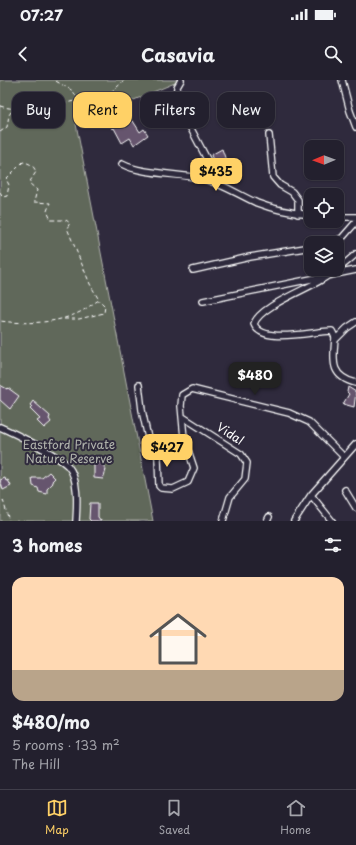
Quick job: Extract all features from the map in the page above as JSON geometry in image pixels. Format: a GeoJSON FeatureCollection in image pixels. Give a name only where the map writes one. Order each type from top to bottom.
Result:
{"type":"FeatureCollection","features":[{"type":"Feature","properties":{"kind":"street"},"geometry":{"type":"LineString","coordinates":[[181,80],[178,87],[176,100],[218,183]]}},
{"type":"Feature","properties":{"kind":"street"},"geometry":{"type":"LineString","coordinates":[[342,80],[356,127]]}},
{"type":"Feature","properties":{"kind":"street"},"geometry":{"type":"LineString","coordinates":[[269,135],[273,177],[280,185],[292,192],[298,200],[298,214]]}},
{"type":"Feature","properties":{"kind":"street"},"geometry":{"type":"LineString","coordinates":[[122,164],[152,171],[202,178],[218,183],[258,203],[284,212],[304,214]]}},
{"type":"Feature","properties":{"kind":"street"},"geometry":{"type":"LineString","coordinates":[[344,217],[356,217]]}},
{"type":"Feature","properties":{"kind":"street"},"geometry":{"type":"LineString","coordinates":[[344,236],[356,222]]}},
{"type":"Feature","properties":{"kind":"street"},"geometry":{"type":"LineString","coordinates":[[193,270],[250,257],[304,248]]}},
{"type":"Feature","properties":{"kind":"street"},"geometry":{"type":"LineString","coordinates":[[344,263],[356,254]]}},
{"type":"Feature","properties":{"kind":"street"},"geometry":{"type":"LineString","coordinates":[[344,272],[356,270]]}},
{"type":"Feature","properties":{"kind":"street"},"geometry":{"type":"LineString","coordinates":[[203,301],[323,276]]}},
{"type":"Feature","properties":{"kind":"street"},"geometry":{"type":"LineString","coordinates":[[326,276],[258,315],[254,324],[256,329],[262,333],[270,335],[300,335],[332,331],[334,333],[335,341],[333,357],[336,369],[344,378],[356,383]]}},
{"type":"Feature","properties":{"kind":"street"},"geometry":{"type":"LineString","coordinates":[[335,341],[347,328],[356,322]]}},
{"type":"Feature","properties":{"kind":"street"},"geometry":{"type":"LineString","coordinates":[[139,385],[147,433],[158,458],[159,486],[161,488],[173,489],[188,482],[194,468],[184,438],[181,406],[182,395],[192,389],[289,413],[309,422],[344,457]]}},
{"type":"Feature","properties":{"kind":"street","name":"Vidal"},"geometry":{"type":"LineString","coordinates":[[183,417],[240,454],[247,463],[244,479],[230,497],[223,521]]}},
{"type":"Feature","properties":{"kind":"street"},"geometry":{"type":"LineString","coordinates":[[0,427],[47,451],[68,467],[74,480],[77,497],[76,521]]}},
{"type":"Feature","properties":{"kind":"street"},"geometry":{"type":"LineString","coordinates":[[294,521],[311,495],[356,444]]}},
{"type":"Feature","properties":{"kind":"street"},"geometry":{"type":"LineString","coordinates":[[345,490],[356,508]]}},
{"type":"Feature","properties":{"kind":"street"},"geometry":{"type":"LineString","coordinates":[[311,495],[332,521]]}},
{"type":"Feature","properties":{"kind":"path"},"geometry":{"type":"LineString","coordinates":[[54,80],[74,92]]}},
{"type":"Feature","properties":{"kind":"path"},"geometry":{"type":"LineString","coordinates":[[110,92],[117,88],[124,80]]}},
{"type":"Feature","properties":{"kind":"path"},"geometry":{"type":"LineString","coordinates":[[0,106],[12,108]]}},
{"type":"Feature","properties":{"kind":"path"},"geometry":{"type":"LineString","coordinates":[[0,132],[7,128],[9,115],[12,111]]}},
{"type":"Feature","properties":{"kind":"path"},"geometry":{"type":"LineString","coordinates":[[0,192],[3,197],[7,196],[9,185],[6,179],[23,162],[29,163],[36,172],[29,183],[37,190],[34,202],[50,203],[47,211],[51,220],[66,220],[70,222],[67,228],[90,284],[99,300],[105,306],[104,313],[79,319],[64,318]]}},
{"type":"Feature","properties":{"kind":"path"},"geometry":{"type":"LineString","coordinates":[[0,321],[41,322],[64,318],[78,313],[99,300]]}},
{"type":"Feature","properties":{"kind":"path"},"geometry":{"type":"LineString","coordinates":[[3,500],[9,521]]}},
{"type":"Feature","properties":{"kind":"green space","name":"Eastford Private Nature Reserve"},"geometry":{"type":"Polygon","coordinates":[[[0,80],[182,80],[153,92],[140,92],[140,97],[132,101],[132,92],[73,92],[73,128],[77,128],[153,521],[0,521],[0,80]]]}},
{"type":"Feature","properties":{"kind":"building"},"geometry":{"type":"Polygon","coordinates":[[[133,121],[140,132],[144,129],[148,135],[134,145],[130,138],[122,143],[114,128],[132,128],[133,121]]]}},
{"type":"Feature","properties":{"kind":"building"},"geometry":{"type":"Polygon","coordinates":[[[222,149],[229,169],[218,173],[211,155],[222,149]]]}},
{"type":"Feature","properties":{"kind":"building"},"geometry":{"type":"Polygon","coordinates":[[[0,385],[7,389],[8,388],[19,396],[10,409],[0,400],[0,385]]]}},
{"type":"Feature","properties":{"kind":"building"},"geometry":{"type":"Polygon","coordinates":[[[348,387],[356,392],[354,407],[343,404],[349,394],[347,392],[348,387]]]}},
{"type":"Feature","properties":{"kind":"building"},"geometry":{"type":"Polygon","coordinates":[[[33,401],[50,416],[49,419],[51,422],[44,428],[37,421],[40,419],[30,409],[32,407],[30,405],[33,401]]]}},
{"type":"Feature","properties":{"kind":"building"},"geometry":{"type":"Polygon","coordinates":[[[103,462],[106,470],[103,479],[94,478],[94,463],[103,462]]]}},
{"type":"Feature","properties":{"kind":"building"},"geometry":{"type":"Polygon","coordinates":[[[49,472],[55,478],[52,481],[53,483],[47,489],[47,494],[39,492],[38,488],[33,486],[32,478],[42,478],[49,472]]]}},
{"type":"Feature","properties":{"kind":"building"},"geometry":{"type":"Polygon","coordinates":[[[5,478],[11,486],[3,490],[0,480],[5,478]]]}},
{"type":"Feature","properties":{"kind":"building"},"geometry":{"type":"Polygon","coordinates":[[[90,503],[98,503],[98,517],[101,521],[91,521],[89,519],[90,503]]]}}]}
